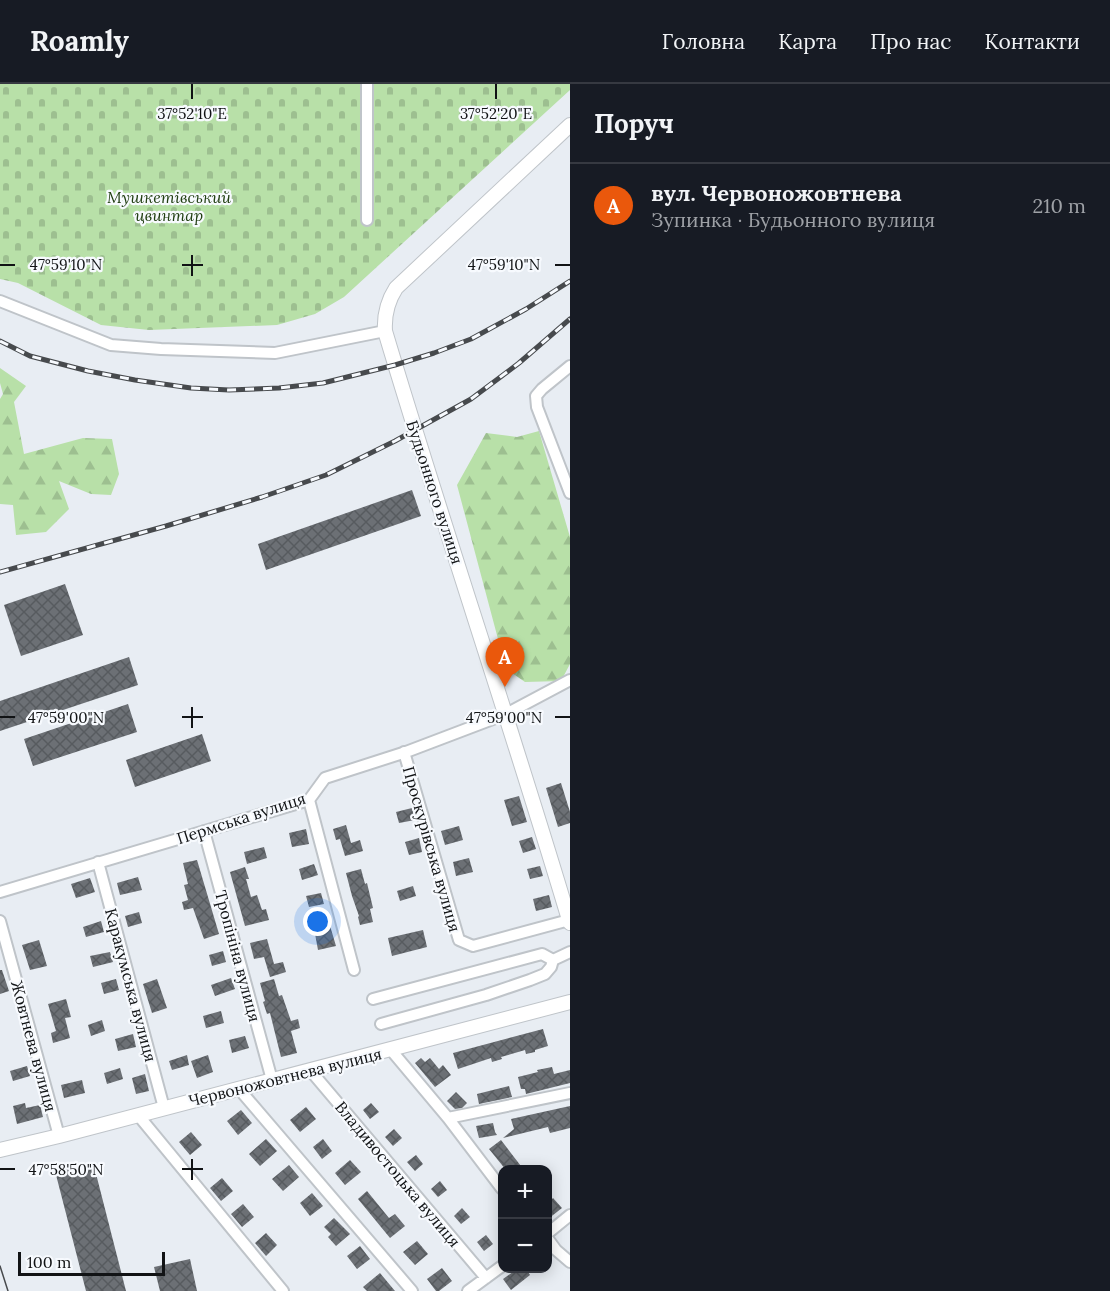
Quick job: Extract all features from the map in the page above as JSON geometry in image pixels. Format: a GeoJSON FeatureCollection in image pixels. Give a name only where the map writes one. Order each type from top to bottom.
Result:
{"type":"FeatureCollection","features":[{"type":"Feature","properties":{"kind":"main road","name":"Будьонного вулиця"},"geometry":{"type":"LineString","coordinates":[[569,922],[506,714],[415,430],[385,331],[384,318],[396,288],[570,125]]}},
{"type":"Feature","properties":{"kind":"main road","name":"Червоножовтнева вулиця"},"geometry":{"type":"LineString","coordinates":[[0,1150],[570,1002]]}},
{"type":"Feature","properties":{"kind":"street"},"geometry":{"type":"LineString","coordinates":[[367,220],[368,84]]}},
{"type":"Feature","properties":{"kind":"street"},"geometry":{"type":"LineString","coordinates":[[0,301],[111,345],[275,353],[385,331]]}},
{"type":"Feature","properties":{"kind":"street"},"geometry":{"type":"LineString","coordinates":[[570,366],[542,388],[536,396],[537,407],[570,493]]}},
{"type":"Feature","properties":{"kind":"street","name":"Пермська вулиця"},"geometry":{"type":"LineString","coordinates":[[0,892],[309,800],[325,778],[404,752],[506,714],[570,680]]}},
{"type":"Feature","properties":{"kind":"street","name":"Проскурівська вулиця"},"geometry":{"type":"LineString","coordinates":[[404,752],[459,940],[473,946],[569,922]]}},
{"type":"Feature","properties":{"kind":"street"},"geometry":{"type":"LineString","coordinates":[[309,800],[354,970]]}},
{"type":"Feature","properties":{"kind":"street","name":"Тропініна вулиця"},"geometry":{"type":"LineString","coordinates":[[204,831],[272,1080]]}},
{"type":"Feature","properties":{"kind":"street","name":"Каракумська вулиця"},"geometry":{"type":"LineString","coordinates":[[98,862],[164,1108]]}},
{"type":"Feature","properties":{"kind":"street","name":"Жовтнева вулиця"},"geometry":{"type":"LineString","coordinates":[[0,921],[59,1136]]}},
{"type":"Feature","properties":{"kind":"street"},"geometry":{"type":"LineString","coordinates":[[381,1024],[486,995],[530,980],[545,974],[553,960],[570,952]]}},
{"type":"Feature","properties":{"kind":"street"},"geometry":{"type":"LineString","coordinates":[[373,999],[542,954],[553,960]]}},
{"type":"Feature","properties":{"kind":"street"},"geometry":{"type":"LineString","coordinates":[[391,1050],[498,1184]]}},
{"type":"Feature","properties":{"kind":"street","name":"Владивостоцька вулиця"},"geometry":{"type":"LineString","coordinates":[[310,1070],[486,1278]]}},
{"type":"Feature","properties":{"kind":"street"},"geometry":{"type":"LineString","coordinates":[[239,1089],[412,1291]]}},
{"type":"Feature","properties":{"kind":"street"},"geometry":{"type":"LineString","coordinates":[[447,1118],[570,1093]]}},
{"type":"Feature","properties":{"kind":"street"},"geometry":{"type":"LineString","coordinates":[[138,1115],[283,1291]]}},
{"type":"Feature","properties":{"kind":"street"},"geometry":{"type":"LineString","coordinates":[[552,1230],[570,1215]]}},
{"type":"Feature","properties":{"kind":"street"},"geometry":{"type":"LineString","coordinates":[[552,1244],[570,1262]]}},
{"type":"Feature","properties":{"kind":"street"},"geometry":{"type":"LineString","coordinates":[[468,1291],[498,1269]]}},
{"type":"Feature","properties":{"kind":"green space","name":"Мушкетівський цвинтар"},"geometry":{"type":"Polygon","coordinates":[[[0,84],[570,84],[570,90],[344,297],[315,314],[277,325],[149,330],[101,325],[18,283],[0,279],[0,84]]]}},
{"type":"Feature","properties":{"kind":"green space"},"geometry":{"type":"Polygon","coordinates":[[[0,368],[26,386],[14,402],[24,454],[83,438],[112,439],[119,474],[111,495],[91,494],[59,481],[69,509],[46,532],[16,535],[13,505],[0,504],[0,399],[3,394],[0,368]]]}},
{"type":"Feature","properties":{"kind":"green space"},"geometry":{"type":"Polygon","coordinates":[[[539,431],[570,537],[570,664],[561,681],[525,682],[506,669],[457,485],[486,433],[517,437],[539,431]]]}},
{"type":"Feature","properties":{"kind":"building"},"geometry":{"type":"Polygon","coordinates":[[[412,490],[421,516],[266,570],[258,544],[412,490]]]}},
{"type":"Feature","properties":{"kind":"building"},"geometry":{"type":"Polygon","coordinates":[[[65,584],[83,635],[21,656],[4,605],[65,584]]]}},
{"type":"Feature","properties":{"kind":"building"},"geometry":{"type":"Polygon","coordinates":[[[129,657],[138,685],[0,731],[0,701],[129,657]]]}},
{"type":"Feature","properties":{"kind":"building"},"geometry":{"type":"Polygon","coordinates":[[[128,704],[137,732],[33,766],[24,739],[128,704]]]}},
{"type":"Feature","properties":{"kind":"building"},"geometry":{"type":"Polygon","coordinates":[[[202,734],[211,761],[135,787],[126,760],[202,734]]]}},
{"type":"Feature","properties":{"kind":"building"},"geometry":{"type":"Polygon","coordinates":[[[561,783],[570,812],[570,823],[558,827],[546,788],[561,783]]]}},
{"type":"Feature","properties":{"kind":"building"},"geometry":{"type":"Polygon","coordinates":[[[519,796],[527,822],[512,826],[504,800],[519,796]]]}},
{"type":"Feature","properties":{"kind":"building"},"geometry":{"type":"Polygon","coordinates":[[[412,808],[415,820],[399,823],[396,812],[412,808]]]}},
{"type":"Feature","properties":{"kind":"building"},"geometry":{"type":"Polygon","coordinates":[[[346,825],[351,843],[360,840],[363,851],[345,856],[340,839],[336,840],[333,829],[346,825]]]}},
{"type":"Feature","properties":{"kind":"building"},"geometry":{"type":"Polygon","coordinates":[[[459,826],[463,840],[445,845],[441,831],[459,826]]]}},
{"type":"Feature","properties":{"kind":"building"},"geometry":{"type":"Polygon","coordinates":[[[306,829],[309,844],[292,847],[289,833],[306,829]]]}},
{"type":"Feature","properties":{"kind":"building"},"geometry":{"type":"Polygon","coordinates":[[[532,837],[536,849],[523,853],[519,841],[532,837]]]}},
{"type":"Feature","properties":{"kind":"building"},"geometry":{"type":"Polygon","coordinates":[[[419,838],[422,852],[409,855],[405,842],[419,838]]]}},
{"type":"Feature","properties":{"kind":"building"},"geometry":{"type":"Polygon","coordinates":[[[264,847],[267,858],[247,864],[244,852],[264,847]]]}},
{"type":"Feature","properties":{"kind":"building"},"geometry":{"type":"Polygon","coordinates":[[[469,858],[473,872],[456,876],[453,862],[469,858]]]}},
{"type":"Feature","properties":{"kind":"building"},"geometry":{"type":"Polygon","coordinates":[[[197,860],[219,934],[204,939],[193,908],[184,910],[182,902],[188,900],[184,885],[188,884],[183,863],[197,860]]]}},
{"type":"Feature","properties":{"kind":"building"},"geometry":{"type":"Polygon","coordinates":[[[314,864],[318,875],[302,880],[299,869],[314,864]]]}},
{"type":"Feature","properties":{"kind":"building"},"geometry":{"type":"Polygon","coordinates":[[[540,866],[543,876],[530,879],[527,869],[540,866]]]}},
{"type":"Feature","properties":{"kind":"building"},"geometry":{"type":"Polygon","coordinates":[[[245,867],[251,897],[257,895],[262,910],[266,909],[269,920],[245,926],[230,872],[245,867]]]}},
{"type":"Feature","properties":{"kind":"building"},"geometry":{"type":"Polygon","coordinates":[[[361,869],[373,908],[370,909],[373,922],[360,925],[346,873],[361,869]]]}},
{"type":"Feature","properties":{"kind":"building"},"geometry":{"type":"Polygon","coordinates":[[[138,877],[142,890],[120,895],[117,883],[138,877]]]}},
{"type":"Feature","properties":{"kind":"building"},"geometry":{"type":"Polygon","coordinates":[[[90,878],[95,892],[76,898],[71,884],[90,878]]]}},
{"type":"Feature","properties":{"kind":"building"},"geometry":{"type":"Polygon","coordinates":[[[413,886],[416,896],[400,901],[397,891],[413,886]]]}},
{"type":"Feature","properties":{"kind":"building"},"geometry":{"type":"Polygon","coordinates":[[[321,893],[324,904],[309,907],[306,896],[321,893]]]}},
{"type":"Feature","properties":{"kind":"building"},"geometry":{"type":"Polygon","coordinates":[[[549,895],[552,907],[536,911],[533,899],[549,895]]]}},
{"type":"Feature","properties":{"kind":"building"},"geometry":{"type":"Polygon","coordinates":[[[139,912],[142,923],[128,927],[125,916],[139,912]]]}},
{"type":"Feature","properties":{"kind":"building"},"geometry":{"type":"Polygon","coordinates":[[[328,919],[336,946],[318,950],[313,923],[328,919]]]}},
{"type":"Feature","properties":{"kind":"building"},"geometry":{"type":"Polygon","coordinates":[[[101,921],[104,932],[86,937],[83,927],[101,921]]]}},
{"type":"Feature","properties":{"kind":"building"},"geometry":{"type":"Polygon","coordinates":[[[423,930],[427,947],[392,956],[388,938],[423,930]]]}},
{"type":"Feature","properties":{"kind":"building"},"geometry":{"type":"Polygon","coordinates":[[[267,939],[274,964],[283,962],[286,972],[270,977],[264,957],[254,959],[250,943],[267,939]]]}},
{"type":"Feature","properties":{"kind":"building"},"geometry":{"type":"Polygon","coordinates":[[[39,940],[47,966],[30,970],[22,945],[39,940]]]}},
{"type":"Feature","properties":{"kind":"building"},"geometry":{"type":"Polygon","coordinates":[[[223,951],[226,962],[212,966],[209,955],[223,951]]]}},
{"type":"Feature","properties":{"kind":"building"},"geometry":{"type":"Polygon","coordinates":[[[110,952],[113,962],[93,967],[90,956],[110,952]]]}},
{"type":"Feature","properties":{"kind":"building"},"geometry":{"type":"Polygon","coordinates":[[[0,970],[2,970],[9,991],[0,994],[0,970]]]}},
{"type":"Feature","properties":{"kind":"building"},"geometry":{"type":"Polygon","coordinates":[[[231,978],[235,989],[215,996],[211,985],[231,978]]]}},
{"type":"Feature","properties":{"kind":"building"},"geometry":{"type":"Polygon","coordinates":[[[116,979],[119,990],[104,994],[101,983],[116,979]]]}},
{"type":"Feature","properties":{"kind":"building"},"geometry":{"type":"Polygon","coordinates":[[[157,979],[167,1008],[152,1013],[143,984],[157,979]]]}},
{"type":"Feature","properties":{"kind":"building"},"geometry":{"type":"Polygon","coordinates":[[[274,979],[291,1021],[298,1019],[300,1028],[291,1031],[297,1053],[281,1057],[270,1013],[267,1014],[263,1002],[265,1001],[260,983],[274,979]]]}},
{"type":"Feature","properties":{"kind":"building"},"geometry":{"type":"Polygon","coordinates":[[[66,999],[71,1017],[65,1018],[70,1038],[53,1043],[51,1033],[56,1031],[48,1004],[66,999]]]}},
{"type":"Feature","properties":{"kind":"building"},"geometry":{"type":"Polygon","coordinates":[[[221,1011],[224,1023],[206,1028],[203,1016],[221,1011]]]}},
{"type":"Feature","properties":{"kind":"building"},"geometry":{"type":"Polygon","coordinates":[[[102,1020],[105,1031],[91,1036],[88,1025],[102,1020]]]}},
{"type":"Feature","properties":{"kind":"building"},"geometry":{"type":"Polygon","coordinates":[[[543,1029],[548,1046],[535,1050],[535,1052],[526,1054],[525,1050],[492,1062],[491,1058],[458,1069],[453,1053],[543,1029]]]}},
{"type":"Feature","properties":{"kind":"building"},"geometry":{"type":"Polygon","coordinates":[[[133,1034],[136,1047],[118,1051],[115,1039],[133,1034]]]}},
{"type":"Feature","properties":{"kind":"building"},"geometry":{"type":"Polygon","coordinates":[[[245,1036],[249,1048],[232,1053],[229,1040],[245,1036]]]}},
{"type":"Feature","properties":{"kind":"building"},"geometry":{"type":"Polygon","coordinates":[[[187,1055],[189,1065],[172,1070],[169,1061],[187,1055]]]}},
{"type":"Feature","properties":{"kind":"building"},"geometry":{"type":"Polygon","coordinates":[[[208,1055],[213,1072],[197,1078],[191,1061],[208,1055]]]}},
{"type":"Feature","properties":{"kind":"building"},"geometry":{"type":"Polygon","coordinates":[[[421,1058],[425,1062],[430,1058],[439,1069],[443,1065],[451,1075],[435,1087],[415,1063],[421,1058]]]}},
{"type":"Feature","properties":{"kind":"building"},"geometry":{"type":"Polygon","coordinates":[[[27,1066],[30,1076],[13,1081],[10,1071],[27,1066]]]}},
{"type":"Feature","properties":{"kind":"building"},"geometry":{"type":"Polygon","coordinates":[[[552,1067],[554,1074],[570,1070],[570,1083],[526,1094],[525,1089],[521,1089],[518,1077],[552,1067]]]}},
{"type":"Feature","properties":{"kind":"building"},"geometry":{"type":"Polygon","coordinates":[[[120,1068],[123,1079],[107,1084],[104,1073],[120,1068]]]}},
{"type":"Feature","properties":{"kind":"building"},"geometry":{"type":"Polygon","coordinates":[[[145,1074],[149,1091],[136,1094],[132,1078],[145,1074]]]}},
{"type":"Feature","properties":{"kind":"building"},"geometry":{"type":"Polygon","coordinates":[[[82,1080],[85,1093],[64,1098],[61,1085],[82,1080]]]}},
{"type":"Feature","properties":{"kind":"building"},"geometry":{"type":"Polygon","coordinates":[[[509,1086],[512,1097],[479,1104],[477,1094],[509,1086]]]}},
{"type":"Feature","properties":{"kind":"building"},"geometry":{"type":"Polygon","coordinates":[[[456,1092],[467,1103],[462,1108],[455,1109],[447,1101],[456,1092]]]}},
{"type":"Feature","properties":{"kind":"building"},"geometry":{"type":"Polygon","coordinates":[[[25,1103],[26,1108],[40,1105],[43,1117],[17,1124],[13,1106],[25,1103]]]}},
{"type":"Feature","properties":{"kind":"building"},"geometry":{"type":"Polygon","coordinates":[[[371,1103],[379,1112],[370,1119],[363,1110],[371,1103]]]}},
{"type":"Feature","properties":{"kind":"building"},"geometry":{"type":"Polygon","coordinates":[[[570,1106],[570,1128],[550,1133],[548,1127],[503,1138],[514,1129],[511,1119],[570,1106]]]}},
{"type":"Feature","properties":{"kind":"building"},"geometry":{"type":"Polygon","coordinates":[[[306,1107],[316,1119],[300,1132],[290,1120],[306,1107]]]}},
{"type":"Feature","properties":{"kind":"building"},"geometry":{"type":"Polygon","coordinates":[[[241,1110],[252,1123],[238,1135],[227,1121],[241,1110]]]}},
{"type":"Feature","properties":{"kind":"building"},"geometry":{"type":"Polygon","coordinates":[[[493,1123],[497,1135],[479,1138],[476,1126],[493,1123]]]}},
{"type":"Feature","properties":{"kind":"building"},"geometry":{"type":"Polygon","coordinates":[[[394,1129],[402,1138],[393,1146],[385,1137],[394,1129]]]}},
{"type":"Feature","properties":{"kind":"building"},"geometry":{"type":"Polygon","coordinates":[[[191,1132],[202,1145],[190,1155],[179,1142],[191,1132]]]}},
{"type":"Feature","properties":{"kind":"building"},"geometry":{"type":"Polygon","coordinates":[[[266,1139],[277,1151],[260,1166],[249,1154],[266,1139]]]}},
{"type":"Feature","properties":{"kind":"building"},"geometry":{"type":"Polygon","coordinates":[[[323,1139],[332,1151],[322,1159],[313,1147],[323,1139]]]}},
{"type":"Feature","properties":{"kind":"building"},"geometry":{"type":"Polygon","coordinates":[[[501,1140],[520,1165],[502,1165],[489,1149],[501,1140]]]}},
{"type":"Feature","properties":{"kind":"building"},"geometry":{"type":"Polygon","coordinates":[[[416,1155],[423,1164],[415,1171],[407,1162],[416,1155]]]}},
{"type":"Feature","properties":{"kind":"building"},"geometry":{"type":"Polygon","coordinates":[[[350,1160],[361,1172],[345,1185],[335,1173],[350,1160]]]}},
{"type":"Feature","properties":{"kind":"building"},"geometry":{"type":"Polygon","coordinates":[[[93,1162],[126,1291],[86,1291],[55,1171],[93,1162]]]}},
{"type":"Feature","properties":{"kind":"building"},"geometry":{"type":"Polygon","coordinates":[[[289,1165],[299,1177],[283,1191],[272,1179],[289,1165]]]}},
{"type":"Feature","properties":{"kind":"building"},"geometry":{"type":"Polygon","coordinates":[[[222,1178],[233,1191],[221,1201],[210,1188],[222,1178]]]}},
{"type":"Feature","properties":{"kind":"building"},"geometry":{"type":"Polygon","coordinates":[[[440,1181],[447,1190],[438,1197],[431,1189],[440,1181]]]}},
{"type":"Feature","properties":{"kind":"building"},"geometry":{"type":"Polygon","coordinates":[[[367,1191],[389,1218],[395,1214],[405,1226],[390,1238],[358,1199],[367,1191]]]}},
{"type":"Feature","properties":{"kind":"building"},"geometry":{"type":"Polygon","coordinates":[[[312,1193],[323,1206],[310,1216],[300,1203],[312,1193]]]}},
{"type":"Feature","properties":{"kind":"building"},"geometry":{"type":"Polygon","coordinates":[[[552,1199],[562,1208],[552,1216],[552,1199]]]}},
{"type":"Feature","properties":{"kind":"building"},"geometry":{"type":"Polygon","coordinates":[[[243,1204],[254,1217],[242,1227],[231,1214],[243,1204]]]}},
{"type":"Feature","properties":{"kind":"building"},"geometry":{"type":"Polygon","coordinates":[[[462,1208],[470,1217],[461,1224],[454,1216],[462,1208]]]}},
{"type":"Feature","properties":{"kind":"building"},"geometry":{"type":"Polygon","coordinates":[[[334,1218],[350,1234],[336,1246],[328,1237],[331,1234],[324,1227],[334,1218]]]}},
{"type":"Feature","properties":{"kind":"building"},"geometry":{"type":"Polygon","coordinates":[[[266,1233],[277,1245],[266,1256],[255,1243],[266,1233]]]}},
{"type":"Feature","properties":{"kind":"building"},"geometry":{"type":"Polygon","coordinates":[[[486,1235],[493,1244],[484,1251],[477,1242],[486,1235]]]}},
{"type":"Feature","properties":{"kind":"building"},"geometry":{"type":"Polygon","coordinates":[[[417,1241],[428,1254],[415,1265],[403,1252],[417,1241]]]}},
{"type":"Feature","properties":{"kind":"building"},"geometry":{"type":"Polygon","coordinates":[[[360,1246],[370,1259],[357,1269],[347,1256],[360,1246]]]}},
{"type":"Feature","properties":{"kind":"building"},"geometry":{"type":"Polygon","coordinates":[[[190,1259],[197,1291],[160,1291],[154,1267],[190,1259]]]}},
{"type":"Feature","properties":{"kind":"building"},"geometry":{"type":"Polygon","coordinates":[[[442,1268],[452,1281],[436,1291],[427,1279],[442,1268]]]}},
{"type":"Feature","properties":{"kind":"building"},"geometry":{"type":"Polygon","coordinates":[[[380,1273],[395,1291],[367,1291],[363,1287],[380,1273]]]}},
{"type":"Feature","properties":{"kind":"building"},"geometry":{"type":"Polygon","coordinates":[[[511,1273],[529,1273],[530,1275],[511,1290],[503,1279],[511,1273]]]}},
{"type":"Feature","properties":{"kind":"tram line"},"geometry":{"type":"LineString","coordinates":[[0,1266],[8,1291]]}},
{"type":"Feature","properties":{"kind":"railway"},"geometry":{"type":"LineString","coordinates":[[0,341],[30,356],[135,380],[191,388],[229,390],[279,388],[323,383],[434,353],[471,339],[526,309],[570,281]]}},
{"type":"Feature","properties":{"kind":"railway"},"geometry":{"type":"LineString","coordinates":[[0,572],[166,526],[326,475],[395,441],[471,399],[519,363],[570,319]]}},
{"type":"Feature","properties":{"kind":"place","name":"вул. Червоножовтнева"},"geometry":{"type":"Point","coordinates":[505,687]}}]}
